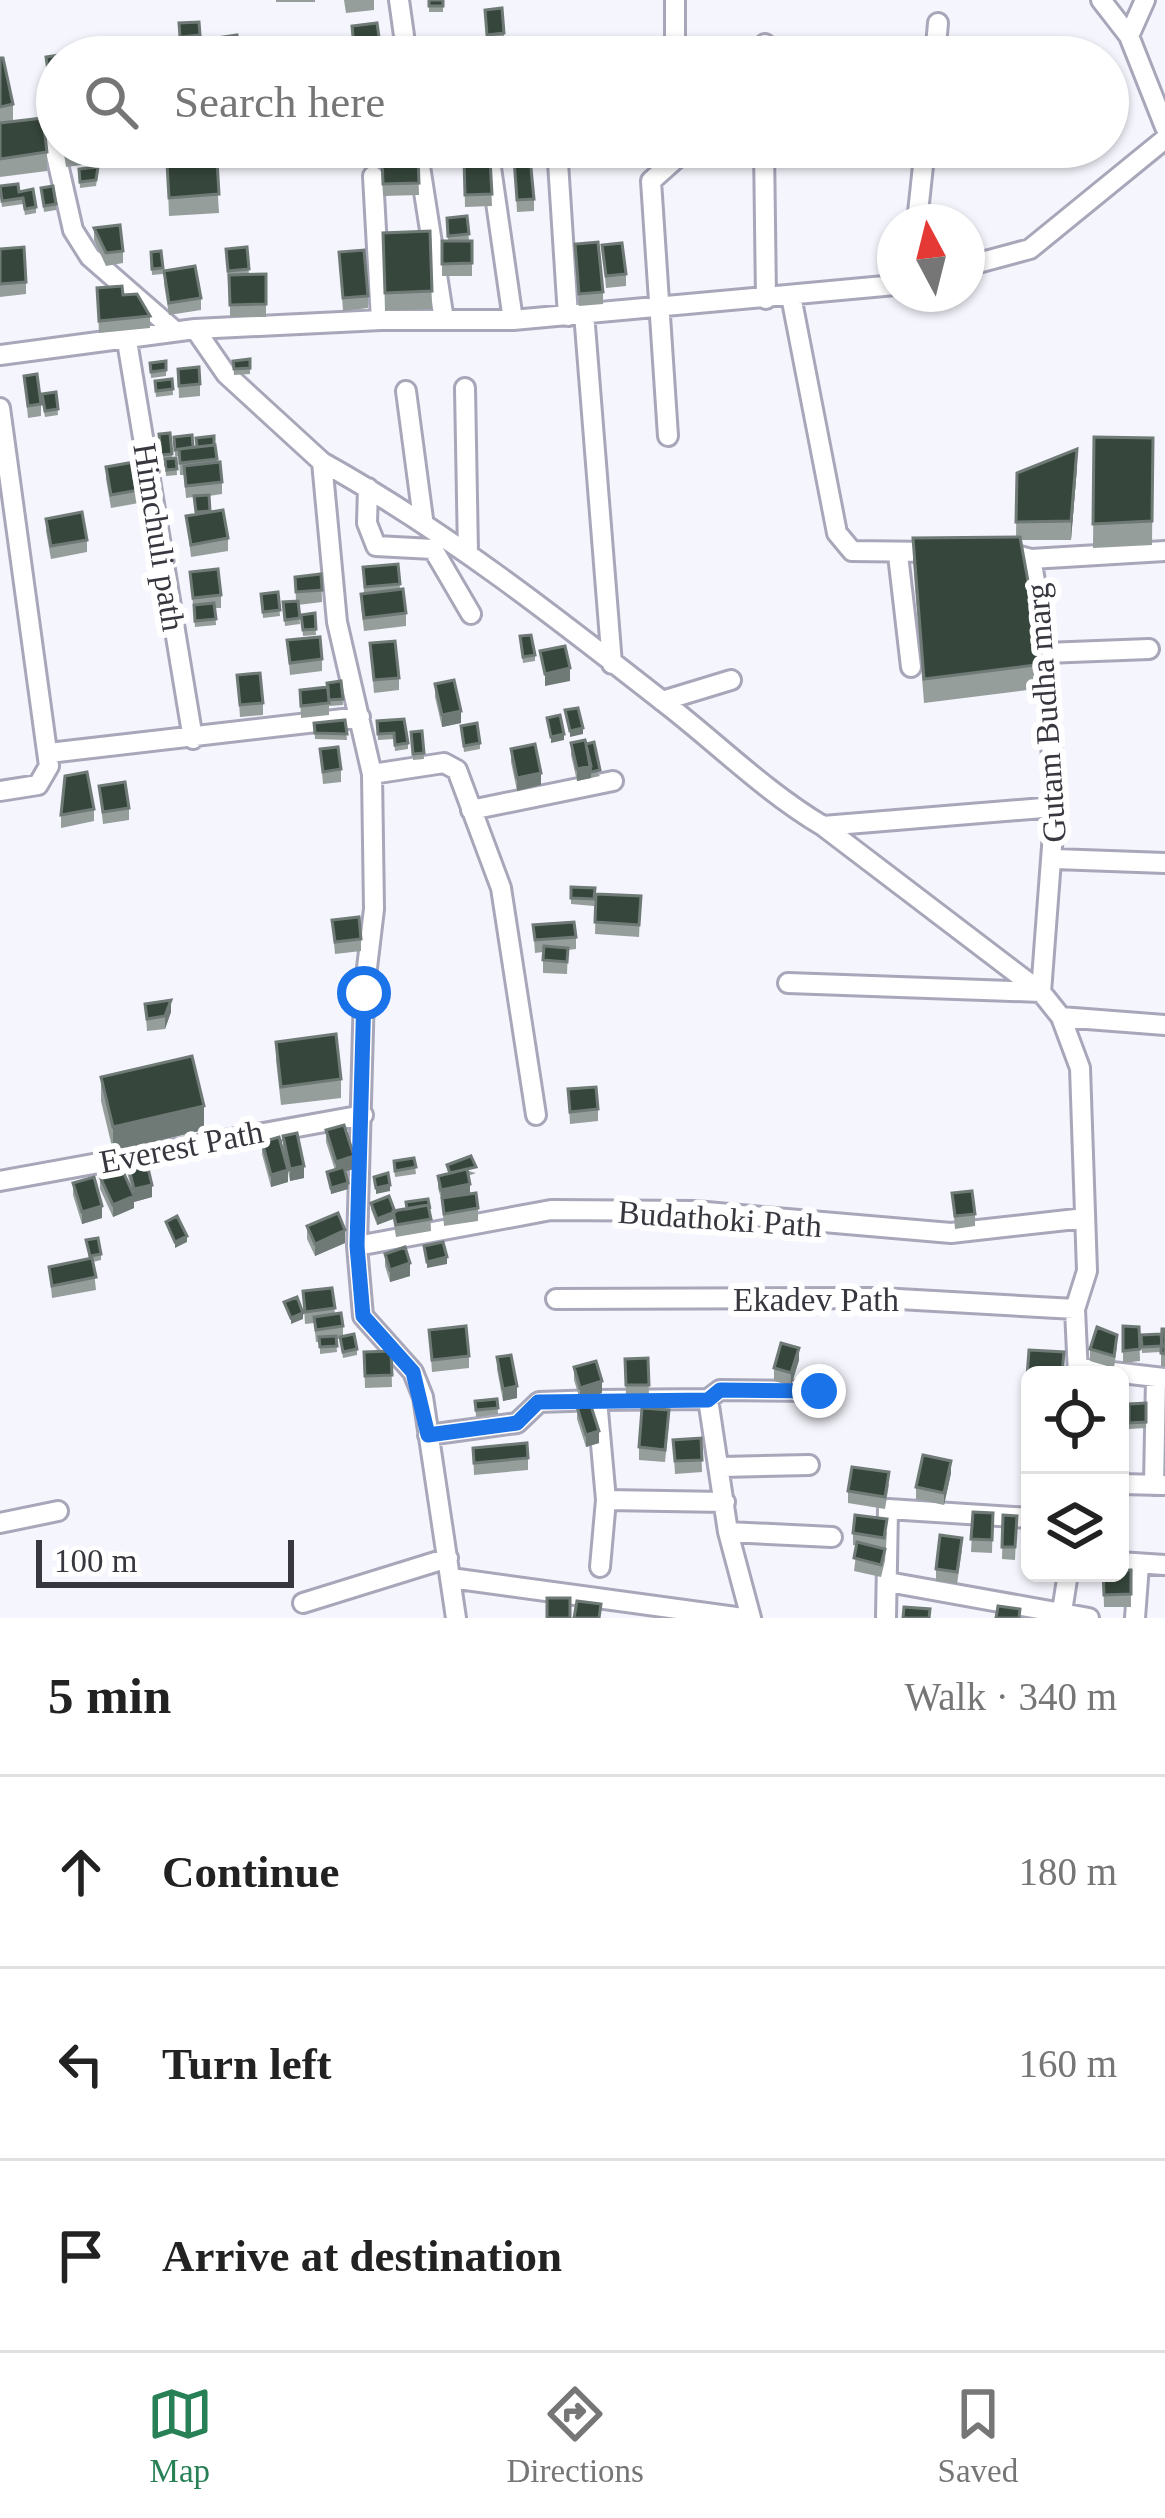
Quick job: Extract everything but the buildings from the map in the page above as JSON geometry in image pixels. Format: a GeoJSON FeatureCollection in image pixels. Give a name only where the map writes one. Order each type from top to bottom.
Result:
{"type":"FeatureCollection","features":[{"type":"Feature","properties":{"kind":"street"},"geometry":{"type":"LineString","coordinates":[[399,0],[403,36]]}},
{"type":"Feature","properties":{"kind":"street"},"geometry":{"type":"LineString","coordinates":[[674,36],[675,0]]}},
{"type":"Feature","properties":{"kind":"street"},"geometry":{"type":"LineString","coordinates":[[1102,0],[1130,36],[1165,127]]}},
{"type":"Feature","properties":{"kind":"street"},"geometry":{"type":"LineString","coordinates":[[1130,36],[1144,0]]}},
{"type":"Feature","properties":{"kind":"street"},"geometry":{"type":"LineString","coordinates":[[936,36],[938,23]]}},
{"type":"Feature","properties":{"kind":"street"},"geometry":{"type":"LineString","coordinates":[[985,261],[1030,249],[1165,140]]}},
{"type":"Feature","properties":{"kind":"street"},"geometry":{"type":"LineString","coordinates":[[59,168],[73,230],[90,257],[185,330],[322,462],[423,519],[662,700],[784,803],[823,826],[1041,992],[1061,1017],[1080,1068],[1087,1270],[1076,1309],[1078,1366]]}},
{"type":"Feature","properties":{"kind":"street"},"geometry":{"type":"LineString","coordinates":[[419,168],[444,320]]}},
{"type":"Feature","properties":{"kind":"street"},"geometry":{"type":"LineString","coordinates":[[491,168],[513,320]]}},
{"type":"Feature","properties":{"kind":"street"},"geometry":{"type":"LineString","coordinates":[[559,168],[612,664]]}},
{"type":"Feature","properties":{"kind":"street"},"geometry":{"type":"LineString","coordinates":[[666,168],[651,181],[668,436]]}},
{"type":"Feature","properties":{"kind":"street"},"geometry":{"type":"LineString","coordinates":[[764,168],[766,299]]}},
{"type":"Feature","properties":{"kind":"street"},"geometry":{"type":"LineString","coordinates":[[919,204],[923,168]]}},
{"type":"Feature","properties":{"kind":"street"},"geometry":{"type":"LineString","coordinates":[[373,176],[381,320]]}},
{"type":"Feature","properties":{"kind":"street"},"geometry":{"type":"LineString","coordinates":[[0,355],[185,330],[381,320],[513,320],[877,286]]}},
{"type":"Feature","properties":{"kind":"street"},"geometry":{"type":"LineString","coordinates":[[790,296],[837,533],[852,551],[950,552]]}},
{"type":"Feature","properties":{"kind":"street","name":"Himchuli path"},"geometry":{"type":"LineString","coordinates":[[126,335],[193,740]]}},
{"type":"Feature","properties":{"kind":"street"},"geometry":{"type":"LineString","coordinates":[[465,388],[467,553]]}},
{"type":"Feature","properties":{"kind":"street"},"geometry":{"type":"LineString","coordinates":[[406,391],[423,519]]}},
{"type":"Feature","properties":{"kind":"street"},"geometry":{"type":"LineString","coordinates":[[0,408],[49,753],[46,778],[0,791]]}},
{"type":"Feature","properties":{"kind":"street"},"geometry":{"type":"LineString","coordinates":[[322,462],[337,622],[373,775],[374,909],[364,993],[357,1246],[363,1316],[413,1372],[428,1435],[456,1618]]}},
{"type":"Feature","properties":{"kind":"street"},"geometry":{"type":"LineString","coordinates":[[368,488],[368,523],[376,546],[433,549],[471,614]]}},
{"type":"Feature","properties":{"kind":"street"},"geometry":{"type":"LineString","coordinates":[[1031,559],[1165,551]]}},
{"type":"Feature","properties":{"kind":"street","name":"Gutam Budha marg"},"geometry":{"type":"LineString","coordinates":[[993,552],[1031,559],[1046,653],[1055,859],[1041,992]]}},
{"type":"Feature","properties":{"kind":"street"},"geometry":{"type":"LineString","coordinates":[[898,555],[911,667]]}},
{"type":"Feature","properties":{"kind":"street"},"geometry":{"type":"LineString","coordinates":[[1046,653],[1149,649]]}},
{"type":"Feature","properties":{"kind":"street"},"geometry":{"type":"LineString","coordinates":[[662,700],[731,680]]}},
{"type":"Feature","properties":{"kind":"street"},"geometry":{"type":"LineString","coordinates":[[49,753],[193,740],[360,717]]}},
{"type":"Feature","properties":{"kind":"street"},"geometry":{"type":"LineString","coordinates":[[373,775],[444,763],[457,770],[501,888],[536,1115]]}},
{"type":"Feature","properties":{"kind":"street"},"geometry":{"type":"LineString","coordinates":[[471,810],[613,781]]}},
{"type":"Feature","properties":{"kind":"street"},"geometry":{"type":"LineString","coordinates":[[823,826],[1055,807]]}},
{"type":"Feature","properties":{"kind":"street"},"geometry":{"type":"LineString","coordinates":[[1055,859],[1165,863]]}},
{"type":"Feature","properties":{"kind":"street"},"geometry":{"type":"LineString","coordinates":[[788,982],[1041,992]]}},
{"type":"Feature","properties":{"kind":"street"},"geometry":{"type":"LineString","coordinates":[[1061,1017],[1165,1024]]}},
{"type":"Feature","properties":{"kind":"street","name":"Everest Path"},"geometry":{"type":"LineString","coordinates":[[0,1181],[363,1115]]}},
{"type":"Feature","properties":{"kind":"street","name":"Budathoki Path"},"geometry":{"type":"LineString","coordinates":[[357,1246],[551,1210],[694,1211],[951,1232],[1085,1218]]}},
{"type":"Feature","properties":{"kind":"street","name":"Ekadev Path"},"geometry":{"type":"LineString","coordinates":[[556,1298],[880,1298],[1076,1309]]}},
{"type":"Feature","properties":{"kind":"street"},"geometry":{"type":"LineString","coordinates":[[1129,1375],[1160,1378],[1160,1485],[1129,1484]]}},
{"type":"Feature","properties":{"kind":"street"},"geometry":{"type":"LineString","coordinates":[[428,1435],[517,1423],[538,1402],[708,1400],[720,1390],[819,1391]]}},
{"type":"Feature","properties":{"kind":"street"},"geometry":{"type":"LineString","coordinates":[[597,1400],[606,1500],[600,1567]]}},
{"type":"Feature","properties":{"kind":"street"},"geometry":{"type":"LineString","coordinates":[[303,1603],[449,1568],[747,1618],[708,1400]]}},
{"type":"Feature","properties":{"kind":"street"},"geometry":{"type":"LineString","coordinates":[[722,1467],[809,1465]]}},
{"type":"Feature","properties":{"kind":"street"},"geometry":{"type":"LineString","coordinates":[[606,1500],[725,1502]]}},
{"type":"Feature","properties":{"kind":"street"},"geometry":{"type":"LineString","coordinates":[[886,1618],[888,1509],[1021,1517]]}},
{"type":"Feature","properties":{"kind":"street"},"geometry":{"type":"LineString","coordinates":[[0,1523],[58,1511]]}},
{"type":"Feature","properties":{"kind":"street"},"geometry":{"type":"LineString","coordinates":[[728,1532],[832,1537]]}},
{"type":"Feature","properties":{"kind":"street"},"geometry":{"type":"LineString","coordinates":[[1135,1618],[1130,1563],[1165,1565]]}},
{"type":"Feature","properties":{"kind":"street"},"geometry":{"type":"LineString","coordinates":[[888,1582],[1089,1618]]}},
{"type":"Feature","properties":{"kind":"street"},"geometry":{"type":"LineString","coordinates":[[1061,1616],[1067,1582]]}},
{"type":"Feature","properties":{"kind":"route"},"geometry":{"type":"LineString","coordinates":[[364,993],[357,1246],[363,1316],[413,1372],[423,1396],[428,1435],[517,1423],[538,1402],[708,1400],[720,1390],[819,1391]]}}]}
